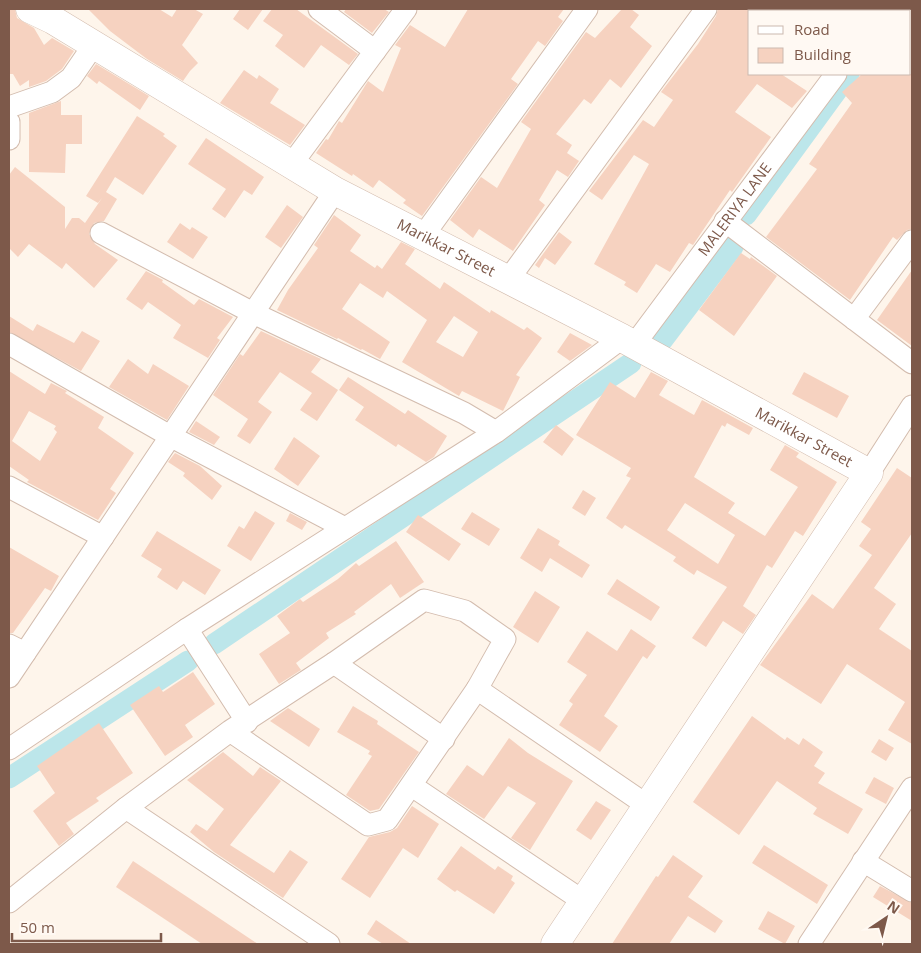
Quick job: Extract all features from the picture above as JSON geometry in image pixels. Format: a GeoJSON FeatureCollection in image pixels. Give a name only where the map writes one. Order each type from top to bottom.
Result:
{"type":"FeatureCollection","features":[{"type":"Feature","properties":{"kind":"street"},"geometry":{"type":"LineString","coordinates":[[318,9],[375,51]]}},
{"type":"Feature","properties":{"kind":"street"},"geometry":{"type":"LineString","coordinates":[[291,165],[406,9]]}},
{"type":"Feature","properties":{"kind":"street"},"geometry":{"type":"LineString","coordinates":[[423,236],[587,9]]}},
{"type":"Feature","properties":{"kind":"street"},"geometry":{"type":"LineString","coordinates":[[508,280],[706,9]]}},
{"type":"Feature","properties":{"kind":"street","name":"Marikkar Street"},"geometry":{"type":"LineString","coordinates":[[49,12],[93,46],[335,191],[628,342],[869,473]]}},
{"type":"Feature","properties":{"kind":"street"},"geometry":{"type":"LineString","coordinates":[[9,108],[52,92],[71,78],[93,46]]}},
{"type":"Feature","properties":{"kind":"street","name":"MALERIYA LANE"},"geometry":{"type":"LineString","coordinates":[[9,749],[187,629],[496,432],[628,342],[725,221],[835,75]]}},
{"type":"Feature","properties":{"kind":"street"},"geometry":{"type":"LineString","coordinates":[[9,122],[9,139]]}},
{"type":"Feature","properties":{"kind":"street"},"geometry":{"type":"LineString","coordinates":[[9,678],[17,649],[103,537],[335,191]]}},
{"type":"Feature","properties":{"kind":"street"},"geometry":{"type":"LineString","coordinates":[[725,221],[912,363]]}},
{"type":"Feature","properties":{"kind":"street"},"geometry":{"type":"LineString","coordinates":[[101,233],[253,313],[464,413],[496,432]]}},
{"type":"Feature","properties":{"kind":"street"},"geometry":{"type":"LineString","coordinates":[[854,319],[912,241]]}},
{"type":"Feature","properties":{"kind":"street"},"geometry":{"type":"LineString","coordinates":[[9,344],[170,436],[344,528]]}},
{"type":"Feature","properties":{"kind":"street"},"geometry":{"type":"LineString","coordinates":[[555,944],[912,406]]}},
{"type":"Feature","properties":{"kind":"street"},"geometry":{"type":"LineString","coordinates":[[9,488],[103,537]]}},
{"type":"Feature","properties":{"kind":"street"},"geometry":{"type":"LineString","coordinates":[[9,902],[126,808],[239,726],[424,600],[465,611],[505,639],[477,689],[387,820],[368,825],[239,726],[187,629]]}},
{"type":"Feature","properties":{"kind":"street"},"geometry":{"type":"LineString","coordinates":[[334,663],[444,738]]}},
{"type":"Feature","properties":{"kind":"street"},"geometry":{"type":"LineString","coordinates":[[477,689],[648,806]]}},
{"type":"Feature","properties":{"kind":"street"},"geometry":{"type":"LineString","coordinates":[[412,786],[583,901]]}},
{"type":"Feature","properties":{"kind":"street"},"geometry":{"type":"LineString","coordinates":[[809,944],[912,788]]}},
{"type":"Feature","properties":{"kind":"street"},"geometry":{"type":"LineString","coordinates":[[126,808],[329,944]]}},
{"type":"Feature","properties":{"kind":"street"},"geometry":{"type":"LineString","coordinates":[[863,861],[912,891]]}},
{"type":"Feature","properties":{"kind":"building"},"geometry":{"type":"Polygon","coordinates":[[[9,9],[15,9],[17,18],[34,28],[44,45],[52,38],[74,51],[62,69],[46,81],[29,87],[29,80],[20,86],[13,74],[9,74],[9,9]]]}},
{"type":"Feature","properties":{"kind":"building"},"geometry":{"type":"Polygon","coordinates":[[[88,9],[159,9],[172,17],[177,9],[194,9],[203,14],[182,45],[198,63],[183,81],[147,59],[110,31],[88,9]]]}},
{"type":"Feature","properties":{"kind":"building"},"geometry":{"type":"Polygon","coordinates":[[[240,9],[263,9],[248,30],[233,19],[240,9]]]}},
{"type":"Feature","properties":{"kind":"building"},"geometry":{"type":"Polygon","coordinates":[[[272,9],[296,9],[358,54],[349,65],[321,45],[304,68],[275,46],[283,35],[263,21],[272,9]]]}},
{"type":"Feature","properties":{"kind":"building"},"geometry":{"type":"Polygon","coordinates":[[[346,9],[384,9],[389,12],[372,33],[344,12],[346,9]]]}},
{"type":"Feature","properties":{"kind":"building"},"geometry":{"type":"Polygon","coordinates":[[[468,9],[564,9],[558,17],[563,21],[545,46],[538,41],[511,79],[518,84],[422,216],[403,203],[406,200],[379,180],[373,188],[316,153],[326,139],[328,140],[339,121],[342,123],[368,81],[383,92],[401,48],[395,45],[410,25],[445,47],[468,9]]]}},
{"type":"Feature","properties":{"kind":"building"},"geometry":{"type":"Polygon","coordinates":[[[622,9],[631,9],[639,15],[630,27],[652,46],[621,88],[610,79],[591,104],[584,99],[556,134],[572,145],[567,153],[579,161],[568,177],[557,170],[539,200],[545,205],[513,251],[479,229],[473,238],[450,220],[481,177],[497,188],[531,129],[521,122],[586,32],[595,38],[622,9]]]}},
{"type":"Feature","properties":{"kind":"building"},"geometry":{"type":"Polygon","coordinates":[[[718,9],[761,9],[748,10],[748,75],[783,75],[807,91],[792,108],[757,84],[735,112],[771,137],[732,192],[730,190],[693,245],[689,243],[670,272],[656,264],[637,293],[624,285],[626,282],[594,264],[649,164],[634,155],[602,200],[589,191],[643,120],[654,127],[673,100],[661,92],[698,44],[716,16],[718,9]]]}},
{"type":"Feature","properties":{"kind":"building"},"geometry":{"type":"Polygon","coordinates":[[[96,64],[149,96],[140,110],[99,81],[97,84],[87,76],[96,64]]]}},
{"type":"Feature","properties":{"kind":"building"},"geometry":{"type":"Polygon","coordinates":[[[244,70],[257,79],[259,75],[279,89],[270,103],[305,125],[290,145],[220,103],[244,70]]]}},
{"type":"Feature","properties":{"kind":"building"},"geometry":{"type":"Polygon","coordinates":[[[912,74],[912,229],[907,230],[897,240],[893,237],[850,300],[766,237],[817,169],[809,164],[852,103],[842,92],[861,75],[912,74]]]}},
{"type":"Feature","properties":{"kind":"building"},"geometry":{"type":"Polygon","coordinates":[[[61,101],[61,115],[82,115],[82,144],[66,144],[65,173],[29,172],[29,113],[61,101]]]}},
{"type":"Feature","properties":{"kind":"building"},"geometry":{"type":"Polygon","coordinates":[[[137,116],[165,134],[163,136],[177,146],[143,195],[115,177],[106,192],[117,199],[104,221],[94,223],[89,234],[95,244],[118,260],[94,288],[66,263],[62,269],[29,244],[18,257],[9,248],[9,175],[15,167],[65,207],[65,229],[72,218],[79,218],[85,223],[102,198],[98,203],[86,196],[137,116]]]}},
{"type":"Feature","properties":{"kind":"building"},"geometry":{"type":"Polygon","coordinates":[[[206,138],[264,177],[252,195],[244,190],[225,218],[212,209],[226,189],[188,164],[206,138]]]}},
{"type":"Feature","properties":{"kind":"building"},"geometry":{"type":"Polygon","coordinates":[[[287,205],[303,217],[281,248],[265,237],[287,205]]]}},
{"type":"Feature","properties":{"kind":"building"},"geometry":{"type":"Polygon","coordinates":[[[334,215],[361,235],[350,251],[375,268],[377,265],[382,269],[401,242],[415,249],[405,264],[440,289],[444,282],[490,313],[491,310],[524,330],[527,327],[542,338],[516,375],[520,377],[503,411],[462,391],[459,396],[402,362],[427,320],[387,291],[383,298],[360,283],[342,309],[390,342],[380,359],[277,310],[288,290],[318,248],[314,245],[334,215]],[[454,316],[436,342],[463,357],[478,332],[454,316]]]}},
{"type":"Feature","properties":{"kind":"building"},"geometry":{"type":"Polygon","coordinates":[[[180,223],[190,230],[192,227],[208,237],[193,259],[167,242],[180,223]]]}},
{"type":"Feature","properties":{"kind":"building"},"geometry":{"type":"Polygon","coordinates":[[[559,232],[572,242],[555,265],[545,258],[539,268],[535,265],[559,232]]]}},
{"type":"Feature","properties":{"kind":"building"},"geometry":{"type":"Polygon","coordinates":[[[741,253],[750,259],[751,257],[777,276],[734,336],[699,310],[741,253]]]}},
{"type":"Feature","properties":{"kind":"building"},"geometry":{"type":"Polygon","coordinates":[[[912,270],[912,346],[877,320],[912,270]]]}},
{"type":"Feature","properties":{"kind":"building"},"geometry":{"type":"Polygon","coordinates":[[[146,271],[163,280],[162,282],[194,305],[199,299],[233,317],[217,338],[220,340],[208,358],[173,338],[181,325],[148,302],[142,310],[126,299],[146,271]]]}},
{"type":"Feature","properties":{"kind":"building"},"geometry":{"type":"Polygon","coordinates":[[[9,316],[33,331],[37,324],[74,343],[82,331],[100,341],[81,371],[9,332],[9,316]]]}},
{"type":"Feature","properties":{"kind":"building"},"geometry":{"type":"Polygon","coordinates":[[[261,331],[321,359],[311,372],[338,390],[317,421],[300,410],[312,393],[280,372],[258,402],[272,412],[250,444],[237,436],[248,419],[213,395],[240,354],[243,356],[261,331]]]}},
{"type":"Feature","properties":{"kind":"building"},"geometry":{"type":"Polygon","coordinates":[[[570,333],[592,345],[570,361],[557,352],[570,333]]]}},
{"type":"Feature","properties":{"kind":"building"},"geometry":{"type":"Polygon","coordinates":[[[128,359],[148,374],[153,364],[189,386],[167,420],[109,387],[128,359]]]}},
{"type":"Feature","properties":{"kind":"building"},"geometry":{"type":"Polygon","coordinates":[[[9,371],[45,394],[51,383],[67,391],[65,393],[104,417],[98,428],[134,453],[110,489],[116,493],[98,520],[27,482],[29,480],[9,466],[9,371]],[[29,411],[12,441],[40,461],[57,432],[54,429],[56,426],[29,411]]]}},
{"type":"Feature","properties":{"kind":"building"},"geometry":{"type":"Polygon","coordinates":[[[651,372],[668,381],[659,395],[694,415],[702,400],[753,428],[749,435],[727,423],[725,427],[722,425],[694,477],[735,503],[728,513],[765,536],[798,487],[770,470],[785,445],[799,453],[796,457],[837,482],[803,536],[795,531],[772,568],[767,565],[743,606],[756,615],[743,634],[723,621],[706,647],[692,638],[727,587],[697,570],[694,575],[673,561],[676,557],[625,525],[622,529],[606,518],[631,478],[626,476],[631,468],[576,435],[610,382],[635,398],[651,372]],[[685,503],[667,530],[718,564],[735,535],[685,503]]]}},
{"type":"Feature","properties":{"kind":"building"},"geometry":{"type":"Polygon","coordinates":[[[804,372],[849,396],[837,418],[792,394],[804,372]]]}},
{"type":"Feature","properties":{"kind":"building"},"geometry":{"type":"Polygon","coordinates":[[[348,377],[405,414],[408,410],[447,436],[434,457],[426,462],[398,444],[396,447],[355,420],[364,407],[339,390],[348,377]]]}},
{"type":"Feature","properties":{"kind":"building"},"geometry":{"type":"Polygon","coordinates":[[[196,421],[220,437],[214,445],[189,432],[196,421]]]}},
{"type":"Feature","properties":{"kind":"building"},"geometry":{"type":"Polygon","coordinates":[[[556,425],[574,439],[562,456],[543,442],[556,425]]]}},
{"type":"Feature","properties":{"kind":"building"},"geometry":{"type":"Polygon","coordinates":[[[294,437],[320,456],[298,486],[274,469],[294,437]]]}},
{"type":"Feature","properties":{"kind":"building"},"geometry":{"type":"Polygon","coordinates":[[[175,453],[200,466],[222,486],[212,500],[183,476],[185,473],[168,462],[175,453]]]}},
{"type":"Feature","properties":{"kind":"building"},"geometry":{"type":"Polygon","coordinates":[[[897,468],[912,478],[912,533],[874,588],[896,604],[879,629],[912,651],[912,744],[888,730],[905,702],[847,664],[821,704],[760,665],[812,594],[833,609],[872,555],[859,546],[871,529],[861,522],[897,468]]]}},
{"type":"Feature","properties":{"kind":"building"},"geometry":{"type":"Polygon","coordinates":[[[583,490],[596,498],[585,516],[572,508],[583,490]]]}},
{"type":"Feature","properties":{"kind":"building"},"geometry":{"type":"Polygon","coordinates":[[[255,511],[275,523],[251,561],[227,546],[239,526],[244,529],[255,511]]]}},
{"type":"Feature","properties":{"kind":"building"},"geometry":{"type":"Polygon","coordinates":[[[472,512],[500,529],[489,546],[461,529],[472,512]]]}},
{"type":"Feature","properties":{"kind":"building"},"geometry":{"type":"Polygon","coordinates":[[[290,513],[307,522],[302,530],[286,521],[290,513]]]}},
{"type":"Feature","properties":{"kind":"building"},"geometry":{"type":"Polygon","coordinates":[[[418,515],[461,544],[449,561],[406,532],[418,515]]]}},
{"type":"Feature","properties":{"kind":"building"},"geometry":{"type":"Polygon","coordinates":[[[538,528],[560,541],[558,545],[590,565],[582,578],[550,558],[542,572],[520,558],[538,528]]]}},
{"type":"Feature","properties":{"kind":"building"},"geometry":{"type":"Polygon","coordinates":[[[157,531],[221,570],[205,595],[183,581],[177,590],[157,577],[162,569],[141,556],[157,531]]]}},
{"type":"Feature","properties":{"kind":"building"},"geometry":{"type":"Polygon","coordinates":[[[396,541],[424,582],[400,598],[391,584],[354,612],[356,614],[326,633],[329,638],[296,663],[301,670],[279,684],[259,654],[290,633],[277,616],[300,599],[303,602],[338,579],[356,563],[359,566],[396,541]]]}},
{"type":"Feature","properties":{"kind":"building"},"geometry":{"type":"Polygon","coordinates":[[[9,547],[59,576],[51,591],[45,588],[13,633],[9,633],[9,547]]]}},
{"type":"Feature","properties":{"kind":"building"},"geometry":{"type":"Polygon","coordinates":[[[617,579],[660,607],[651,621],[607,594],[617,579]]]}},
{"type":"Feature","properties":{"kind":"building"},"geometry":{"type":"Polygon","coordinates":[[[535,591],[560,607],[538,643],[513,627],[535,591]]]}},
{"type":"Feature","properties":{"kind":"building"},"geometry":{"type":"Polygon","coordinates":[[[631,629],[656,646],[647,659],[643,656],[604,716],[618,726],[600,752],[559,725],[573,704],[569,701],[587,675],[567,662],[587,631],[617,651],[631,629]]]}},
{"type":"Feature","properties":{"kind":"building"},"geometry":{"type":"Polygon","coordinates":[[[193,672],[215,704],[185,725],[193,737],[165,756],[130,705],[159,686],[163,692],[193,672]]]}},
{"type":"Feature","properties":{"kind":"building"},"geometry":{"type":"Polygon","coordinates":[[[353,706],[378,721],[377,724],[419,752],[379,809],[370,811],[346,795],[372,756],[368,754],[370,751],[337,732],[353,706]]]}},
{"type":"Feature","properties":{"kind":"building"},"geometry":{"type":"Polygon","coordinates":[[[288,708],[320,729],[309,747],[270,721],[288,708]]]}},
{"type":"Feature","properties":{"kind":"building"},"geometry":{"type":"Polygon","coordinates":[[[752,716],[785,740],[787,737],[799,745],[803,738],[823,752],[814,766],[825,773],[818,783],[863,809],[848,834],[813,814],[817,808],[777,781],[739,835],[693,802],[752,716]]]}},
{"type":"Feature","properties":{"kind":"building"},"geometry":{"type":"Polygon","coordinates":[[[99,723],[133,773],[96,798],[99,801],[66,823],[74,834],[59,846],[33,811],[55,793],[37,766],[99,723]]]}},
{"type":"Feature","properties":{"kind":"building"},"geometry":{"type":"Polygon","coordinates":[[[509,738],[528,753],[573,781],[530,850],[511,838],[536,803],[508,786],[484,819],[446,794],[467,765],[483,776],[509,738]]]}},
{"type":"Feature","properties":{"kind":"building"},"geometry":{"type":"Polygon","coordinates":[[[879,739],[894,748],[886,761],[871,752],[879,739]]]}},
{"type":"Feature","properties":{"kind":"building"},"geometry":{"type":"Polygon","coordinates":[[[223,752],[253,776],[260,767],[281,781],[230,845],[274,873],[290,850],[308,862],[283,898],[214,852],[190,832],[196,824],[207,831],[224,809],[187,780],[223,752]]]}},
{"type":"Feature","properties":{"kind":"building"},"geometry":{"type":"Polygon","coordinates":[[[874,777],[894,788],[886,804],[865,793],[874,777]]]}},
{"type":"Feature","properties":{"kind":"building"},"geometry":{"type":"Polygon","coordinates":[[[596,801],[611,810],[591,840],[576,830],[596,801]]]}},
{"type":"Feature","properties":{"kind":"building"},"geometry":{"type":"Polygon","coordinates":[[[412,806],[439,824],[418,858],[403,848],[370,898],[341,879],[369,837],[390,832],[397,828],[412,806]]]}},
{"type":"Feature","properties":{"kind":"building"},"geometry":{"type":"Polygon","coordinates":[[[764,845],[828,885],[817,904],[752,863],[764,845]]]}},
{"type":"Feature","properties":{"kind":"building"},"geometry":{"type":"Polygon","coordinates":[[[461,846],[495,870],[498,866],[513,876],[511,880],[515,883],[494,914],[457,890],[455,892],[437,879],[461,846]]]}},
{"type":"Feature","properties":{"kind":"building"},"geometry":{"type":"Polygon","coordinates":[[[673,855],[703,876],[688,897],[723,921],[715,933],[688,916],[669,944],[612,944],[656,876],[658,877],[673,855]]]}},
{"type":"Feature","properties":{"kind":"building"},"geometry":{"type":"Polygon","coordinates":[[[133,861],[258,944],[202,944],[116,887],[133,861]]]}},
{"type":"Feature","properties":{"kind":"building"},"geometry":{"type":"Polygon","coordinates":[[[880,886],[912,903],[912,921],[873,897],[880,886]]]}},
{"type":"Feature","properties":{"kind":"building"},"geometry":{"type":"Polygon","coordinates":[[[768,911],[795,926],[785,944],[758,929],[768,911]]]}},
{"type":"Feature","properties":{"kind":"building"},"geometry":{"type":"Polygon","coordinates":[[[376,920],[411,944],[383,944],[367,934],[376,920]]]}},
{"type":"Feature","properties":{"kind":"waterway"},"geometry":{"type":"LineString","coordinates":[[746,215],[848,75]]}},
{"type":"Feature","properties":{"kind":"waterway"},"geometry":{"type":"LineString","coordinates":[[662,341],[733,247]]}},
{"type":"Feature","properties":{"kind":"waterway"},"geometry":{"type":"LineString","coordinates":[[214,644],[631,363]]}},
{"type":"Feature","properties":{"kind":"waterway"},"geometry":{"type":"LineString","coordinates":[[9,778],[188,661]]}}]}
